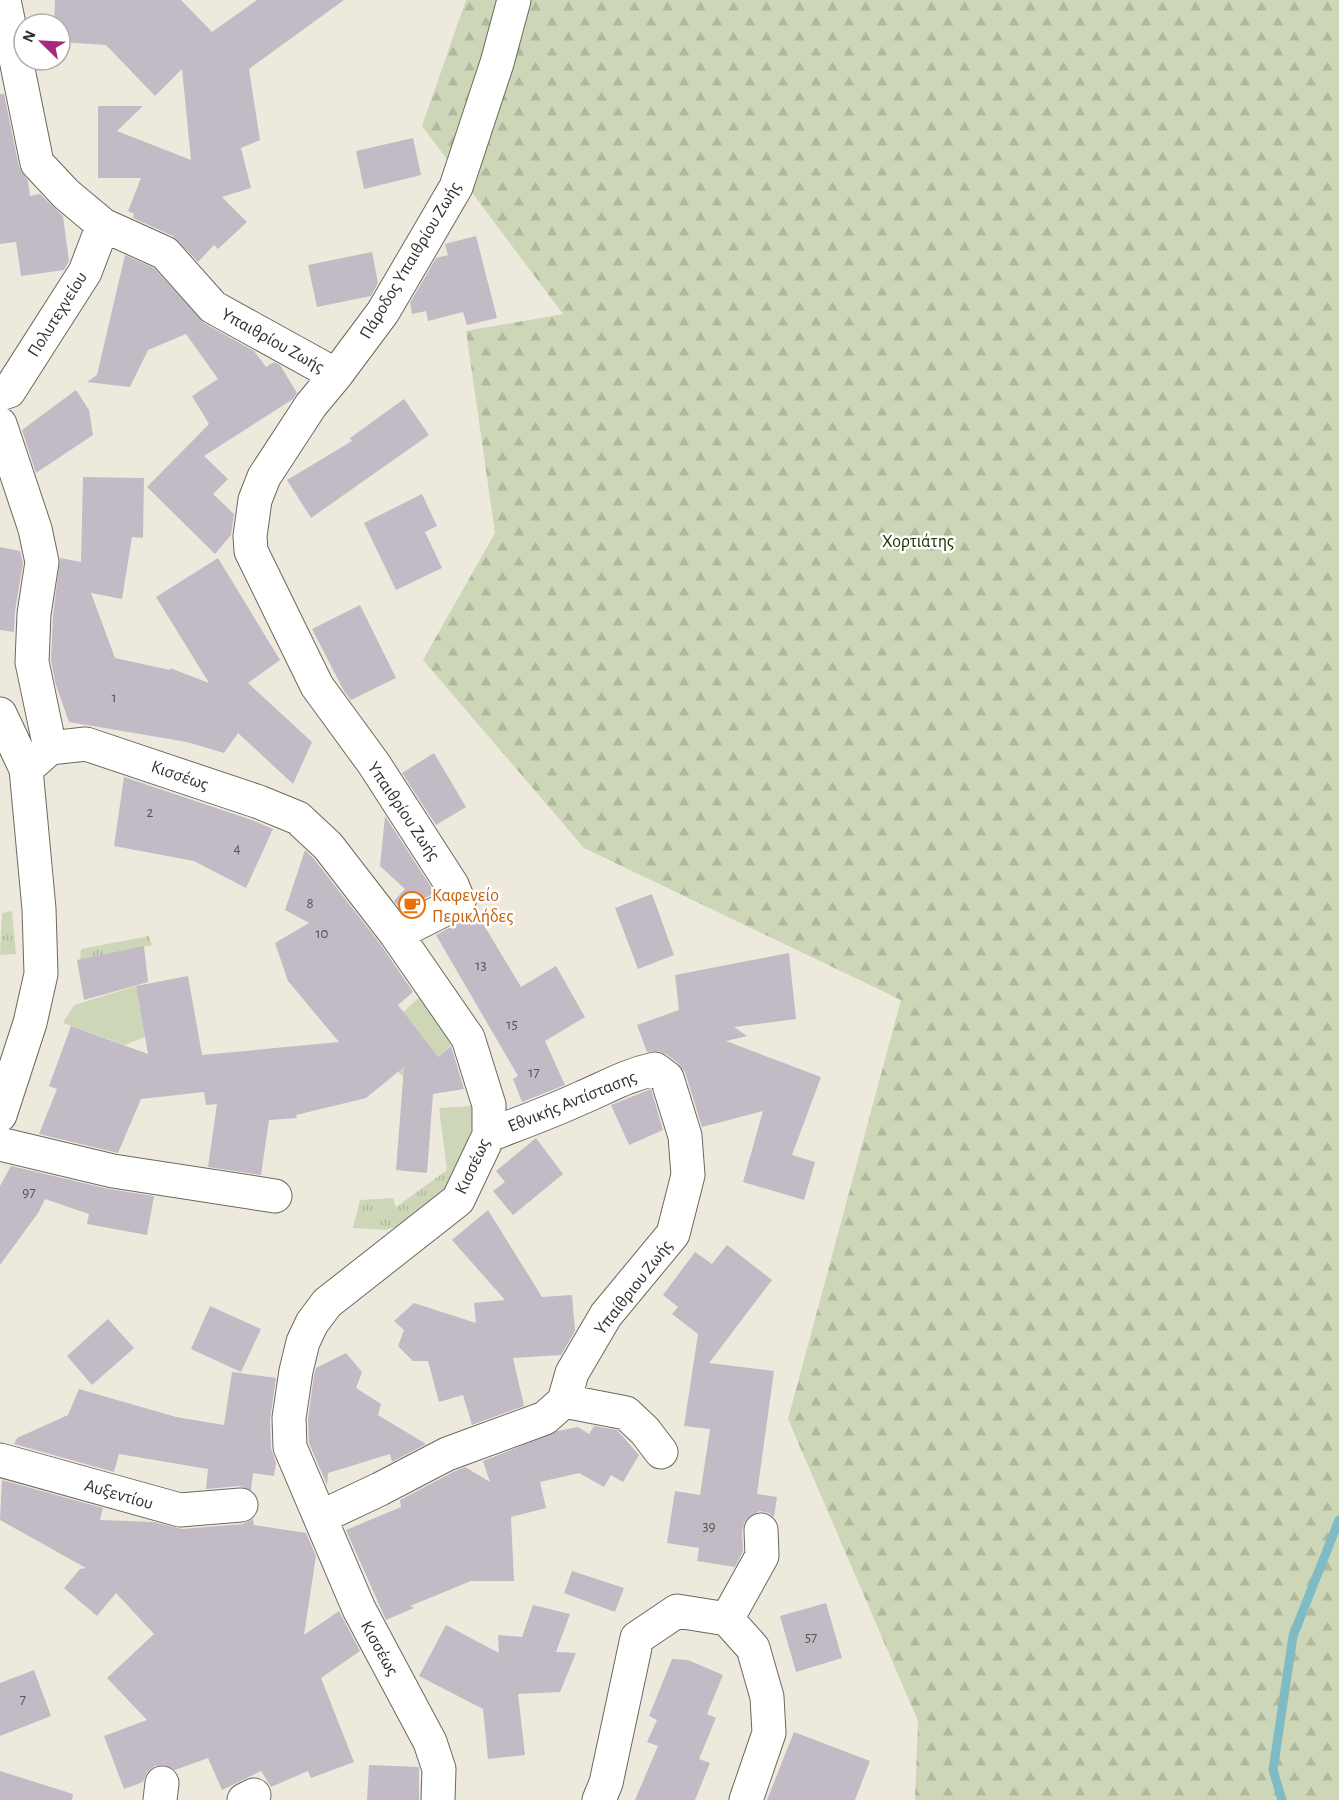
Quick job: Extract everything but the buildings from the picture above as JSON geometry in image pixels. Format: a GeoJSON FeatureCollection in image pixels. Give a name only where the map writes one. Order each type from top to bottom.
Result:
{"type":"FeatureCollection","features":[{"type":"Feature","properties":{"kind":"street","name":"Υπαιθρίου Ζωής"},"geometry":{"type":"LineString","coordinates":[[4,0],[37,163],[66,194],[103,225],[165,252],[213,307],[336,375],[311,405],[264,477],[255,500],[249,536],[251,551],[262,576],[317,686],[374,765],[456,893],[459,902],[396,934]]}},
{"type":"Feature","properties":{"kind":"street","name":"Πάροδος Υπαιθρίου Ζωής"},"geometry":{"type":"LineString","coordinates":[[336,375],[383,312],[456,187],[497,63],[514,0]]}},
{"type":"Feature","properties":{"kind":"street","name":"Πολυτεχνείου"},"geometry":{"type":"LineString","coordinates":[[0,394],[9,390],[85,272],[103,225]]}},
{"type":"Feature","properties":{"kind":"street"},"geometry":{"type":"LineString","coordinates":[[0,424],[35,529],[42,562],[34,614],[32,662],[38,758],[41,974],[30,1023],[0,1115]]}},
{"type":"Feature","properties":{"kind":"street"},"geometry":{"type":"LineString","coordinates":[[0,714],[38,758]]}},
{"type":"Feature","properties":{"kind":"street","name":"Κισσέως"},"geometry":{"type":"LineString","coordinates":[[38,758],[86,744],[259,802],[298,818],[328,846],[396,934],[468,1038],[489,1105],[489,1135],[458,1200],[327,1303],[312,1323],[303,1342],[289,1418],[290,1447],[359,1609],[430,1742],[439,1769],[438,1800]]}},
{"type":"Feature","properties":{"kind":"street","name":"Εθνικής Αντίστασης"},"geometry":{"type":"LineString","coordinates":[[489,1135],[582,1098],[608,1084],[636,1073],[655,1069]]}},
{"type":"Feature","properties":{"kind":"street","name":"Υπαίθριου Ζωής"},"geometry":{"type":"LineString","coordinates":[[564,1401],[572,1373],[606,1315],[673,1234],[688,1175],[685,1136],[667,1078],[655,1069]]}},
{"type":"Feature","properties":{"kind":"street"},"geometry":{"type":"LineString","coordinates":[[0,1144],[112,1172],[275,1196]]}},
{"type":"Feature","properties":{"kind":"street"},"geometry":{"type":"LineString","coordinates":[[321,1517],[447,1454],[545,1418],[564,1401],[626,1413],[645,1431],[661,1452]]}},
{"type":"Feature","properties":{"kind":"street","name":"Αυξεντίου"},"geometry":{"type":"LineString","coordinates":[[0,1460],[180,1510],[241,1505]]}},
{"type":"Feature","properties":{"kind":"street"},"geometry":{"type":"LineString","coordinates":[[727,1619],[762,1556],[761,1530]]}},
{"type":"Feature","properties":{"kind":"street"},"geometry":{"type":"LineString","coordinates":[[599,1800],[606,1784],[637,1638],[677,1611],[727,1619],[753,1648],[767,1697],[769,1733],[747,1800]]}},
{"type":"Feature","properties":{"kind":"green space","name":"Χορτιάτης"},"geometry":{"type":"Polygon","coordinates":[[[466,0],[1339,0],[1339,1800],[915,1800],[918,1721],[788,1419],[901,1000],[584,848],[423,660],[495,533],[466,331],[563,314],[422,126],[466,0]]]}},
{"type":"Feature","properties":{"kind":"green space"},"geometry":{"type":"Polygon","coordinates":[[[12,911],[16,954],[0,955],[2,913],[12,911]]]}},
{"type":"Feature","properties":{"kind":"green space"},"geometry":{"type":"Polygon","coordinates":[[[149,936],[152,945],[80,960],[81,949],[149,936]]]}},
{"type":"Feature","properties":{"kind":"green space"},"geometry":{"type":"Polygon","coordinates":[[[136,986],[145,1037],[125,1045],[63,1023],[74,1005],[136,986]]]}},
{"type":"Feature","properties":{"kind":"green space"},"geometry":{"type":"Polygon","coordinates":[[[422,995],[458,1039],[409,1082],[398,1072],[403,1012],[422,995]]]}},
{"type":"Feature","properties":{"kind":"green space"},"geometry":{"type":"Polygon","coordinates":[[[472,1106],[473,1138],[461,1167],[447,1170],[439,1108],[472,1106]]]}},
{"type":"Feature","properties":{"kind":"green space"},"geometry":{"type":"Polygon","coordinates":[[[461,1167],[455,1184],[418,1220],[386,1230],[353,1228],[360,1200],[393,1198],[396,1207],[447,1170],[461,1167]]]}},
{"type":"Feature","properties":{"kind":"waterway"},"geometry":{"type":"LineString","coordinates":[[1282,1800],[1273,1770],[1293,1636],[1339,1520]]}},
{"type":"Feature","properties":{"kind":"place","name":"Καφενείο Περικλήδες"},"geometry":{"type":"Point","coordinates":[412,905]}}]}
